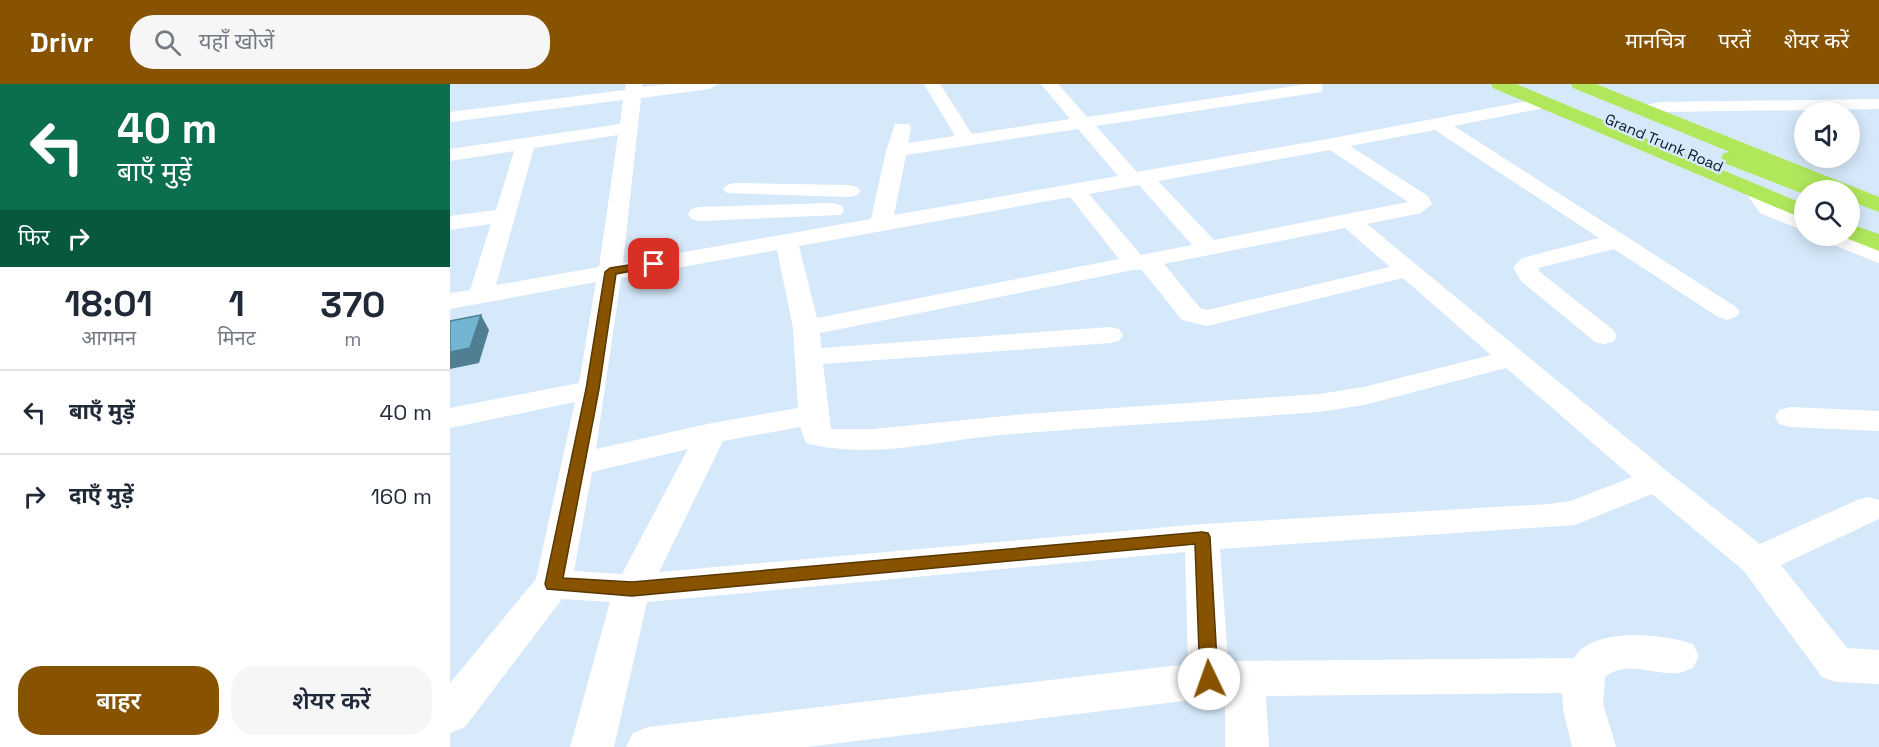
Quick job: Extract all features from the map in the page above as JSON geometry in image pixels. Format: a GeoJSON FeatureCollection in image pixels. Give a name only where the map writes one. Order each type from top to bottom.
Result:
{"type":"FeatureCollection","features":[{"type":"Feature","properties":{"kind":"highway"},"geometry":{"type":"LineString","coordinates":[[1500,84],[1546,94],[1794,208]]}},
{"type":"Feature","properties":{"kind":"highway","name":"Grand Trunk Road"},"geometry":{"type":"LineString","coordinates":[[1525,84],[1794,197]]}},
{"type":"Feature","properties":{"kind":"highway"},"geometry":{"type":"LineString","coordinates":[[1580,84],[1817,180]]}},
{"type":"Feature","properties":{"kind":"highway","name":"Grand Trunk Road"},"geometry":{"type":"LineString","coordinates":[[1546,94],[1794,183]]}},
{"type":"Feature","properties":{"kind":"highway"},"geometry":{"type":"LineString","coordinates":[[1860,197],[1879,205]]}},
{"type":"Feature","properties":{"kind":"highway"},"geometry":{"type":"LineString","coordinates":[[1860,209],[1879,217]]}},
{"type":"Feature","properties":{"kind":"highway"},"geometry":{"type":"LineString","coordinates":[[1860,224],[1879,232]]}},
{"type":"Feature","properties":{"kind":"highway"},"geometry":{"type":"LineString","coordinates":[[1860,235],[1879,243]]}},
{"type":"Feature","properties":{"kind":"street"},"geometry":{"type":"LineString","coordinates":[[450,117],[634,89],[710,84]]}},
{"type":"Feature","properties":{"kind":"street"},"geometry":{"type":"LineString","coordinates":[[932,84],[967,141]]}},
{"type":"Feature","properties":{"kind":"street"},"geometry":{"type":"LineString","coordinates":[[1049,84],[1082,123],[1209,249]]}},
{"type":"Feature","properties":{"kind":"street"},"geometry":{"type":"LineString","coordinates":[[896,151],[1315,88]]}},
{"type":"Feature","properties":{"kind":"street"},"geometry":{"type":"LineString","coordinates":[[454,705],[553,584],[592,389],[634,89]]}},
{"type":"Feature","properties":{"kind":"street"},"geometry":{"type":"LineString","coordinates":[[1182,91],[1198,105]]}},
{"type":"Feature","properties":{"kind":"street"},"geometry":{"type":"LineString","coordinates":[[450,285],[483,287],[610,272],[1333,144],[1437,123],[1546,94]]}},
{"type":"Feature","properties":{"kind":"street"},"geometry":{"type":"LineString","coordinates":[[1644,110],[1661,107],[1879,104]]}},
{"type":"Feature","properties":{"kind":"street"},"geometry":{"type":"LineString","coordinates":[[1437,123],[1727,312]]}},
{"type":"Feature","properties":{"kind":"street"},"geometry":{"type":"LineString","coordinates":[[450,155],[629,128]]}},
{"type":"Feature","properties":{"kind":"street"},"geometry":{"type":"LineString","coordinates":[[881,224],[902,128]]}},
{"type":"Feature","properties":{"kind":"street"},"geometry":{"type":"LineString","coordinates":[[483,287],[526,144]]}},
{"type":"Feature","properties":{"kind":"street"},"geometry":{"type":"LineString","coordinates":[[806,328],[1413,208],[1421,204],[1402,188],[1333,144]]}},
{"type":"Feature","properties":{"kind":"street"},"geometry":{"type":"LineString","coordinates":[[734,189],[855,183],[833,210],[823,234]]}},
{"type":"Feature","properties":{"kind":"street"},"geometry":{"type":"LineString","coordinates":[[1074,189],[1191,314],[1207,318],[1407,270]]}},
{"type":"Feature","properties":{"kind":"street"},"geometry":{"type":"LineString","coordinates":[[1756,192],[1768,208],[1794,220]]}},
{"type":"Feature","properties":{"kind":"street"},"geometry":{"type":"LineString","coordinates":[[699,214],[833,210]]}},
{"type":"Feature","properties":{"kind":"street"},"geometry":{"type":"LineString","coordinates":[[450,223],[504,215]]}},
{"type":"Feature","properties":{"kind":"street"},"geometry":{"type":"LineString","coordinates":[[1349,220],[1514,357],[1656,480],[1757,561],[1836,665],[1879,667]]}},
{"type":"Feature","properties":{"kind":"street"},"geometry":{"type":"LineString","coordinates":[[786,240],[806,328],[813,415],[817,436],[837,441],[985,427],[1319,403],[1364,396],[1514,357]]}},
{"type":"Feature","properties":{"kind":"street"},"geometry":{"type":"LineString","coordinates":[[1604,336],[1530,276],[1525,267],[1530,263],[1616,241]]}},
{"type":"Feature","properties":{"kind":"street"},"geometry":{"type":"LineString","coordinates":[[1856,246],[1879,256]]}},
{"type":"Feature","properties":{"kind":"street"},"geometry":{"type":"LineString","coordinates":[[450,301],[483,287]]}},
{"type":"Feature","properties":{"kind":"street"},"geometry":{"type":"LineString","coordinates":[[808,357],[1110,335]]}},
{"type":"Feature","properties":{"kind":"street"},"geometry":{"type":"LineString","coordinates":[[450,418],[592,389]]}},
{"type":"Feature","properties":{"kind":"street"},"geometry":{"type":"LineString","coordinates":[[578,464],[712,433],[813,415]]}},
{"type":"Feature","properties":{"kind":"street"},"geometry":{"type":"LineString","coordinates":[[1790,417],[1879,421]]}},
{"type":"Feature","properties":{"kind":"street"},"geometry":{"type":"LineString","coordinates":[[592,747],[632,589],[712,433]]}},
{"type":"Feature","properties":{"kind":"street"},"geometry":{"type":"LineString","coordinates":[[553,584],[632,589],[1202,537],[1558,515],[1589,508],[1616,494],[1656,480]]}},
{"type":"Feature","properties":{"kind":"street"},"geometry":{"type":"LineString","coordinates":[[1757,561],[1869,509]]}},
{"type":"Feature","properties":{"kind":"street"},"geometry":{"type":"LineString","coordinates":[[1202,537],[1227,679],[1247,747]]}},
{"type":"Feature","properties":{"kind":"street"},"geometry":{"type":"LineString","coordinates":[[1594,747],[1582,697],[1586,675],[1593,660],[1603,655],[1627,652],[1679,656]]}},
{"type":"Feature","properties":{"kind":"street"},"geometry":{"type":"LineString","coordinates":[[648,747],[1227,679],[1586,675]]}},
{"type":"Feature","properties":{"kind":"building"},"geometry":{"type":"Polygon","coordinates":[[[481,315],[470,348],[450,352],[450,321],[481,315]]]}},
{"type":"Feature","properties":{"kind":"route"},"geometry":{"type":"LineString","coordinates":[[654,264],[610,272],[592,389],[553,584],[632,589],[1202,537],[1209,679]]}}]}
